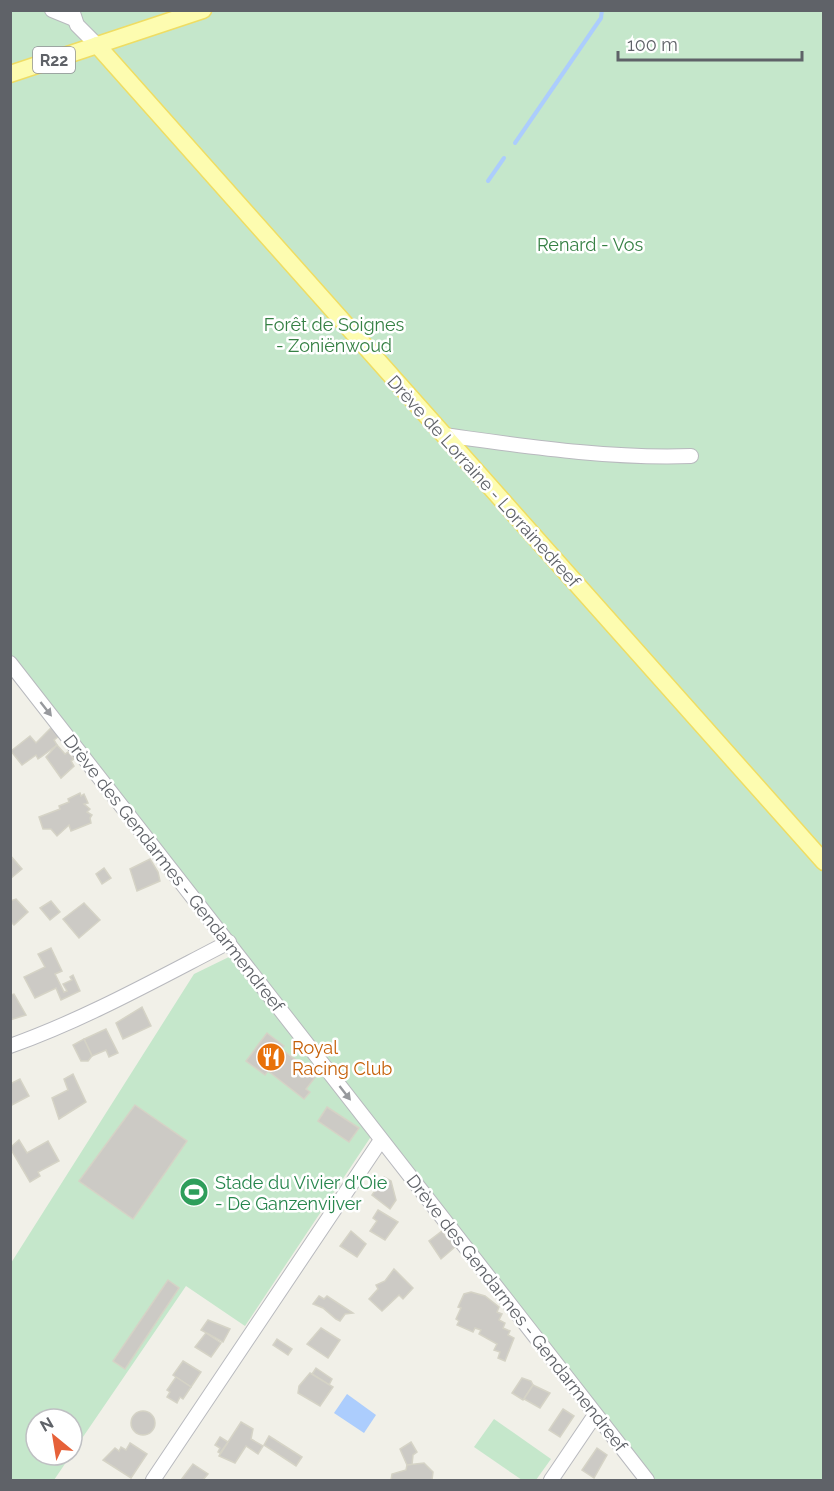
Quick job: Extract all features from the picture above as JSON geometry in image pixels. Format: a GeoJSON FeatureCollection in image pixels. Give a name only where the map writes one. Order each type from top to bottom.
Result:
{"type":"FeatureCollection","features":[{"type":"Feature","properties":{"kind":"main road","name":"R22"},"geometry":{"type":"LineString","coordinates":[[10,74],[203,10]]}},
{"type":"Feature","properties":{"kind":"main road","name":"Drève de Lorraine - Lorrainedreef"},"geometry":{"type":"LineString","coordinates":[[97,45],[824,862]]}},
{"type":"Feature","properties":{"kind":"street"},"geometry":{"type":"LineString","coordinates":[[51,10],[73,15],[97,45]]}},
{"type":"Feature","properties":{"kind":"street"},"geometry":{"type":"LineString","coordinates":[[443,435],[570,451],[661,457],[692,456]]}},
{"type":"Feature","properties":{"kind":"street","name":"Drève des Gendarmes - Gendarmendreef"},"geometry":{"type":"LineString","coordinates":[[10,663],[647,1480]]}},
{"type":"Feature","properties":{"kind":"street"},"geometry":{"type":"LineString","coordinates":[[10,1046],[43,1035],[231,945]]}},
{"type":"Feature","properties":{"kind":"street"},"geometry":{"type":"LineString","coordinates":[[153,1480],[381,1140]]}},
{"type":"Feature","properties":{"kind":"street"},"geometry":{"type":"LineString","coordinates":[[551,1480],[595,1415]]}},
{"type":"Feature","properties":{"kind":"green space","name":"Forêt de Soignes - Zoniënwoud"},"geometry":{"type":"Polygon","coordinates":[[[11,11],[823,11],[823,1480],[649,1480],[11,657],[11,11]]]}},
{"type":"Feature","properties":{"kind":"green space","name":"Stade du Vivier d'Oie - De Ganzenvijver"},"geometry":{"type":"Polygon","coordinates":[[[233,955],[372,1135],[245,1326],[186,1286],[84,1435],[84,1407],[24,1407],[24,1467],[63,1467],[54,1480],[11,1480],[11,1263],[194,974],[233,955]]]}},
{"type":"Feature","properties":{"kind":"green space"},"geometry":{"type":"Polygon","coordinates":[[[494,1419],[551,1459],[536,1480],[522,1480],[474,1447],[494,1419]]]}},
{"type":"Feature","properties":{"kind":"water"},"geometry":{"type":"Polygon","coordinates":[[[347,1394],[376,1415],[364,1433],[334,1413],[347,1394]]]}},
{"type":"Feature","properties":{"kind":"building"},"geometry":{"type":"Polygon","coordinates":[[[52,727],[59,736],[54,740],[57,745],[38,759],[36,755],[22,765],[11,751],[30,736],[36,743],[52,727]]]}},
{"type":"Feature","properties":{"kind":"building"},"geometry":{"type":"Polygon","coordinates":[[[57,745],[65,754],[68,752],[74,759],[71,761],[74,766],[61,778],[46,757],[57,745]]]}},
{"type":"Feature","properties":{"kind":"building"},"geometry":{"type":"Polygon","coordinates":[[[80,793],[81,796],[84,794],[88,803],[84,804],[90,809],[87,812],[92,815],[91,823],[71,831],[69,825],[57,836],[51,829],[43,829],[39,817],[60,809],[59,806],[69,802],[68,799],[80,793]]]}},
{"type":"Feature","properties":{"kind":"building"},"geometry":{"type":"Polygon","coordinates":[[[10,855],[22,869],[10,879],[10,855]]]}},
{"type":"Feature","properties":{"kind":"building"},"geometry":{"type":"Polygon","coordinates":[[[150,859],[158,872],[160,881],[137,891],[130,869],[150,859]]]}},
{"type":"Feature","properties":{"kind":"building"},"geometry":{"type":"Polygon","coordinates":[[[104,868],[111,878],[102,884],[96,874],[104,868]]]}},
{"type":"Feature","properties":{"kind":"building"},"geometry":{"type":"Polygon","coordinates":[[[16,899],[28,912],[14,925],[10,921],[10,901],[16,899]]]}},
{"type":"Feature","properties":{"kind":"building"},"geometry":{"type":"Polygon","coordinates":[[[51,901],[60,912],[50,920],[40,908],[51,901]]]}},
{"type":"Feature","properties":{"kind":"building"},"geometry":{"type":"Polygon","coordinates":[[[84,903],[100,920],[79,938],[63,919],[84,903]]]}},
{"type":"Feature","properties":{"kind":"building"},"geometry":{"type":"Polygon","coordinates":[[[51,948],[62,971],[55,974],[64,992],[67,991],[63,984],[72,980],[70,977],[73,975],[80,991],[61,1000],[56,988],[35,998],[24,977],[45,967],[38,954],[51,948]]]}},
{"type":"Feature","properties":{"kind":"building"},"geometry":{"type":"Polygon","coordinates":[[[14,994],[26,1015],[10,1020],[10,995],[14,994]]]}},
{"type":"Feature","properties":{"kind":"building"},"geometry":{"type":"Polygon","coordinates":[[[142,1007],[151,1026],[123,1039],[116,1023],[142,1007]]]}},
{"type":"Feature","properties":{"kind":"building"},"geometry":{"type":"Polygon","coordinates":[[[106,1029],[118,1053],[109,1057],[106,1050],[92,1056],[84,1039],[106,1029]]]}},
{"type":"Feature","properties":{"kind":"building"},"geometry":{"type":"Polygon","coordinates":[[[267,1033],[284,1046],[281,1049],[317,1075],[306,1089],[310,1092],[304,1099],[268,1071],[265,1075],[246,1061],[267,1033]]]}},
{"type":"Feature","properties":{"kind":"building"},"geometry":{"type":"Polygon","coordinates":[[[84,1039],[92,1056],[88,1061],[81,1061],[73,1045],[84,1039]]]}},
{"type":"Feature","properties":{"kind":"building"},"geometry":{"type":"Polygon","coordinates":[[[73,1074],[86,1102],[59,1119],[52,1098],[68,1090],[64,1079],[73,1074]]]}},
{"type":"Feature","properties":{"kind":"building"},"geometry":{"type":"Polygon","coordinates":[[[20,1079],[29,1096],[10,1106],[10,1084],[20,1079]]]}},
{"type":"Feature","properties":{"kind":"building"},"geometry":{"type":"Polygon","coordinates":[[[135,1105],[187,1141],[133,1219],[79,1181],[135,1105]]]}},
{"type":"Feature","properties":{"kind":"building"},"geometry":{"type":"Polygon","coordinates":[[[327,1107],[359,1128],[349,1142],[318,1121],[327,1107]]]}},
{"type":"Feature","properties":{"kind":"building"},"geometry":{"type":"Polygon","coordinates":[[[19,1140],[27,1153],[48,1141],[59,1161],[38,1172],[40,1176],[30,1182],[10,1148],[19,1140]]]}},
{"type":"Feature","properties":{"kind":"building"},"geometry":{"type":"Polygon","coordinates":[[[384,1177],[391,1181],[396,1200],[390,1209],[372,1195],[384,1177]]]}},
{"type":"Feature","properties":{"kind":"building"},"geometry":{"type":"Polygon","coordinates":[[[378,1210],[398,1222],[385,1240],[370,1231],[377,1221],[373,1218],[378,1210]]]}},
{"type":"Feature","properties":{"kind":"building"},"geometry":{"type":"Polygon","coordinates":[[[351,1231],[366,1244],[357,1257],[340,1246],[351,1231]]]}},
{"type":"Feature","properties":{"kind":"building"},"geometry":{"type":"Polygon","coordinates":[[[442,1231],[455,1247],[441,1259],[429,1241],[442,1231]]]}},
{"type":"Feature","properties":{"kind":"building"},"geometry":{"type":"Polygon","coordinates":[[[394,1269],[413,1288],[403,1299],[399,1295],[382,1311],[369,1299],[378,1289],[376,1285],[385,1281],[394,1269]]]}},
{"type":"Feature","properties":{"kind":"building"},"geometry":{"type":"Polygon","coordinates":[[[168,1280],[179,1288],[125,1369],[113,1361],[168,1280]]]}},
{"type":"Feature","properties":{"kind":"building"},"geometry":{"type":"Polygon","coordinates":[[[471,1292],[485,1296],[499,1307],[497,1312],[502,1314],[499,1320],[505,1323],[503,1328],[510,1331],[508,1335],[514,1338],[505,1361],[498,1358],[500,1352],[494,1350],[497,1344],[479,1334],[481,1330],[475,1328],[473,1332],[457,1325],[459,1321],[456,1319],[461,1308],[458,1307],[464,1294],[471,1292]]]}},
{"type":"Feature","properties":{"kind":"building"},"geometry":{"type":"Polygon","coordinates":[[[319,1296],[324,1299],[327,1296],[353,1313],[345,1314],[340,1321],[336,1319],[323,1308],[313,1304],[319,1296]]]}},
{"type":"Feature","properties":{"kind":"building"},"geometry":{"type":"Polygon","coordinates":[[[208,1320],[230,1329],[223,1342],[201,1330],[208,1320]]]}},
{"type":"Feature","properties":{"kind":"building"},"geometry":{"type":"Polygon","coordinates":[[[321,1328],[340,1340],[328,1358],[307,1344],[321,1328]]]}},
{"type":"Feature","properties":{"kind":"building"},"geometry":{"type":"Polygon","coordinates":[[[206,1333],[221,1343],[211,1357],[195,1347],[206,1333]]]}},
{"type":"Feature","properties":{"kind":"building"},"geometry":{"type":"Polygon","coordinates":[[[277,1339],[292,1349],[288,1355],[273,1345],[277,1339]]]}},
{"type":"Feature","properties":{"kind":"building"},"geometry":{"type":"Polygon","coordinates":[[[183,1361],[201,1372],[191,1387],[173,1375],[183,1361]]]}},
{"type":"Feature","properties":{"kind":"building"},"geometry":{"type":"Polygon","coordinates":[[[316,1368],[332,1379],[329,1385],[312,1374],[316,1368]]]}},
{"type":"Feature","properties":{"kind":"building"},"geometry":{"type":"Polygon","coordinates":[[[310,1373],[333,1387],[320,1406],[298,1393],[299,1386],[310,1373]]]}},
{"type":"Feature","properties":{"kind":"building"},"geometry":{"type":"Polygon","coordinates":[[[176,1377],[191,1387],[183,1399],[180,1397],[177,1403],[167,1397],[170,1392],[167,1390],[176,1377]]]}},
{"type":"Feature","properties":{"kind":"building"},"geometry":{"type":"Polygon","coordinates":[[[522,1378],[531,1381],[533,1385],[523,1400],[512,1393],[522,1378]]]}},
{"type":"Feature","properties":{"kind":"building"},"geometry":{"type":"Polygon","coordinates":[[[533,1385],[550,1393],[540,1408],[524,1399],[533,1385]]]}},
{"type":"Feature","properties":{"kind":"building"},"geometry":{"type":"Polygon","coordinates":[[[563,1409],[574,1416],[560,1437],[549,1430],[563,1409]]]}},
{"type":"Feature","properties":{"kind":"building"},"geometry":{"type":"Polygon","coordinates":[[[143,1411],[152,1414],[155,1423],[152,1432],[143,1435],[134,1432],[131,1423],[134,1414],[143,1411]]]}},
{"type":"Feature","properties":{"kind":"building"},"geometry":{"type":"Polygon","coordinates":[[[241,1422],[253,1429],[251,1439],[263,1446],[258,1454],[246,1446],[235,1463],[219,1456],[241,1422]]]}},
{"type":"Feature","properties":{"kind":"building"},"geometry":{"type":"Polygon","coordinates":[[[269,1436],[302,1457],[296,1466],[264,1445],[269,1436]]]}},
{"type":"Feature","properties":{"kind":"building"},"geometry":{"type":"Polygon","coordinates":[[[220,1437],[228,1442],[220,1453],[218,1452],[220,1448],[215,1445],[220,1437]]]}},
{"type":"Feature","properties":{"kind":"building"},"geometry":{"type":"Polygon","coordinates":[[[411,1442],[417,1452],[413,1455],[412,1465],[407,1465],[400,1449],[411,1442]]]}},
{"type":"Feature","properties":{"kind":"building"},"geometry":{"type":"Polygon","coordinates":[[[130,1443],[147,1454],[131,1478],[103,1460],[115,1448],[119,1451],[121,1447],[126,1450],[130,1443]]]}},
{"type":"Feature","properties":{"kind":"building"},"geometry":{"type":"Polygon","coordinates":[[[597,1448],[607,1455],[594,1478],[582,1470],[597,1448]]]}},
{"type":"Feature","properties":{"kind":"building"},"geometry":{"type":"Polygon","coordinates":[[[424,1463],[433,1472],[432,1480],[391,1480],[392,1474],[406,1470],[407,1465],[424,1463]]]}},
{"type":"Feature","properties":{"kind":"building"},"geometry":{"type":"Polygon","coordinates":[[[193,1464],[208,1474],[203,1480],[181,1480],[193,1464]]]}},
{"type":"Feature","properties":{"kind":"waterway"},"geometry":{"type":"LineString","coordinates":[[515,143],[601,18],[602,10]]}},
{"type":"Feature","properties":{"kind":"waterway"},"geometry":{"type":"LineString","coordinates":[[488,181],[504,158]]}},
{"type":"Feature","properties":{"kind":"place","name":"Royal Racing Club"},"geometry":{"type":"Point","coordinates":[271,1057]}},
{"type":"Feature","properties":{"kind":"place","name":"Stade du Vivier d'Oie - De Ganzenvijver"},"geometry":{"type":"Point","coordinates":[194,1192]}},
{"type":"Feature","properties":{"kind":"park label","name":"Renard - Vos"},"geometry":{"type":"Point","coordinates":[590,244]}}]}
